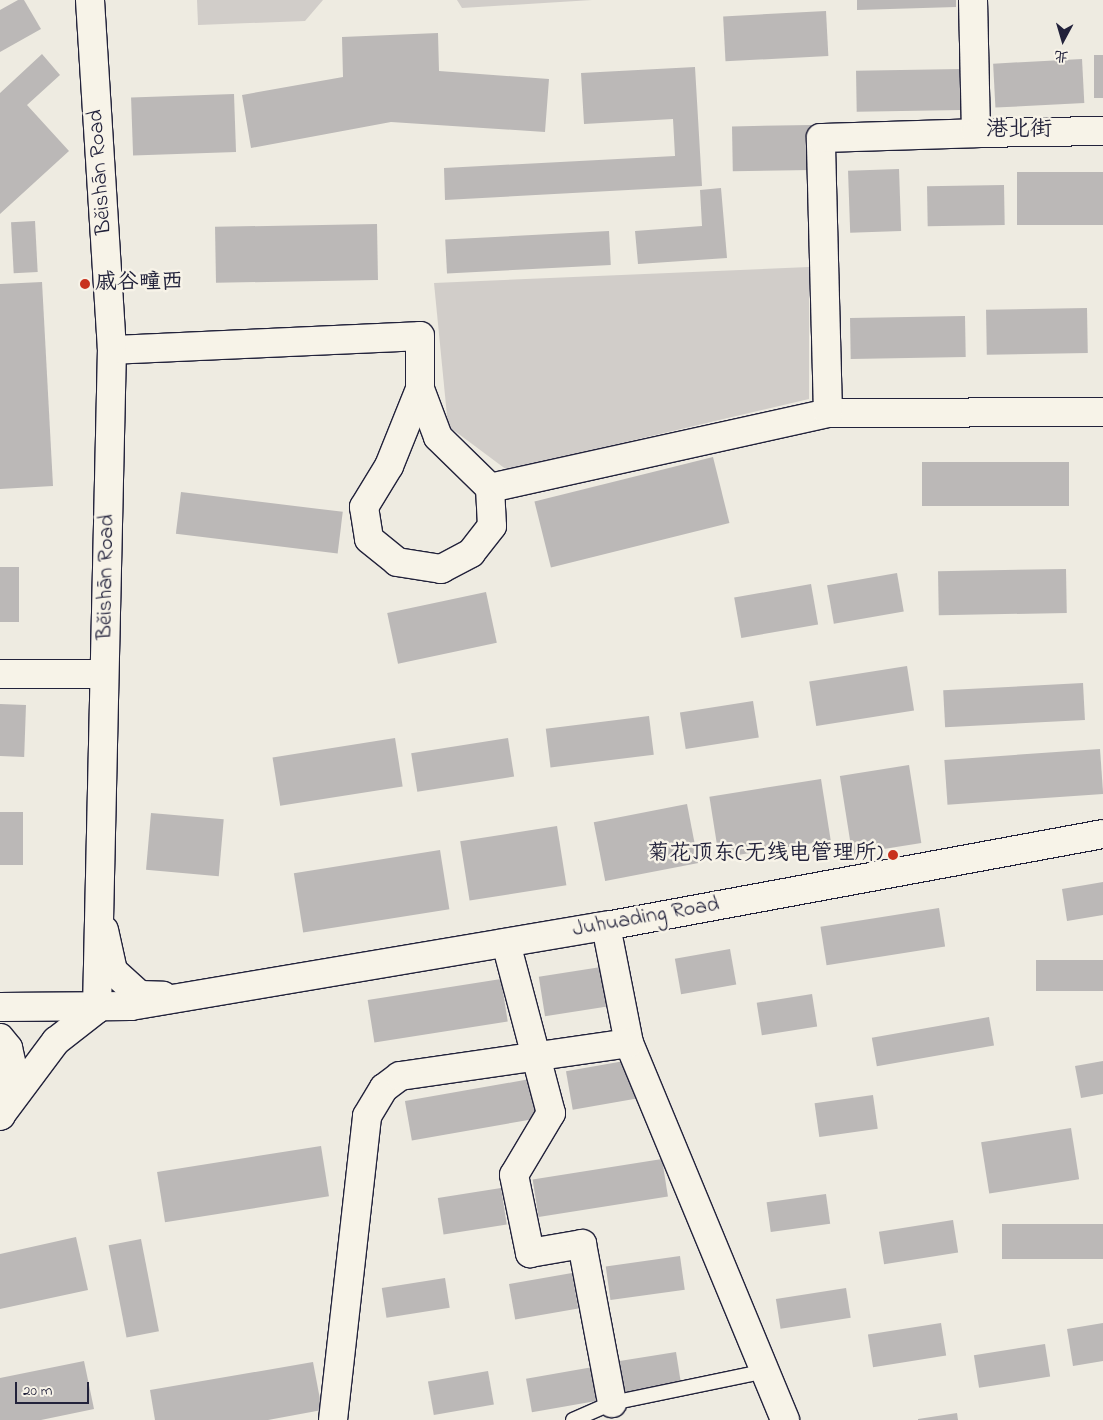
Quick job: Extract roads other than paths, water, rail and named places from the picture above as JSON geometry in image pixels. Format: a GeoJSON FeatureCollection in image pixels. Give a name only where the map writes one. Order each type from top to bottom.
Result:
{"type":"FeatureCollection","features":[{"type":"Feature","properties":{"kind":"street","name":"Běishān Road"},"geometry":{"type":"LineString","coordinates":[[90,0],[112,350],[97,1009]]}},
{"type":"Feature","properties":{"kind":"street","name":"港北街"},"geometry":{"type":"LineString","coordinates":[[973,0],[976,133],[1103,131]]}},
{"type":"Feature","properties":{"kind":"street"},"geometry":{"type":"LineString","coordinates":[[828,413],[821,138],[976,133]]}},
{"type":"Feature","properties":{"kind":"street"},"geometry":{"type":"LineString","coordinates":[[112,350],[420,336],[420,389],[438,437],[490,488],[492,526],[471,553],[441,569],[396,562],[369,539],[364,507],[389,466],[420,389]]}},
{"type":"Feature","properties":{"kind":"street"},"geometry":{"type":"LineString","coordinates":[[490,488],[828,413],[1103,412]]}},
{"type":"Feature","properties":{"kind":"street"},"geometry":{"type":"LineString","coordinates":[[0,674],[104,674]]}},
{"type":"Feature","properties":{"kind":"street","name":"Juhuading Road"},"geometry":{"type":"LineString","coordinates":[[187,997],[606,926],[1103,834]]}},
{"type":"Feature","properties":{"kind":"street"},"geometry":{"type":"LineString","coordinates":[[99,908],[113,971],[126,985],[140,995],[187,997]]}},
{"type":"Feature","properties":{"kind":"street"},"geometry":{"type":"LineString","coordinates":[[606,926],[629,1043],[762,1372],[785,1420]]}},
{"type":"Feature","properties":{"kind":"street"},"geometry":{"type":"LineString","coordinates":[[506,943],[534,1057],[551,1113],[514,1175],[530,1253],[582,1244],[612,1403]]}},
{"type":"Feature","properties":{"kind":"street"},"geometry":{"type":"LineString","coordinates":[[0,1007],[97,1009],[187,997]]}},
{"type":"Feature","properties":{"kind":"street"},"geometry":{"type":"LineString","coordinates":[[1,1115],[56,1041],[97,1009]]}},
{"type":"Feature","properties":{"kind":"street"},"geometry":{"type":"LineString","coordinates":[[0,1038],[8,1048],[13,1070],[1,1115]]}},
{"type":"Feature","properties":{"kind":"street"},"geometry":{"type":"LineString","coordinates":[[333,1420],[367,1116],[384,1088],[400,1076],[629,1043]]}},
{"type":"Feature","properties":{"kind":"lane"},"geometry":{"type":"LineString","coordinates":[[573,1420],[612,1403],[762,1372]]}},
{"type":"Feature","properties":{"kind":"place","name":"戚谷疃西"},"geometry":{"type":"Point","coordinates":[85,284]}},
{"type":"Feature","properties":{"kind":"place","name":"菊花顶东(无线电管理所)"},"geometry":{"type":"Point","coordinates":[893,855]}}]}
